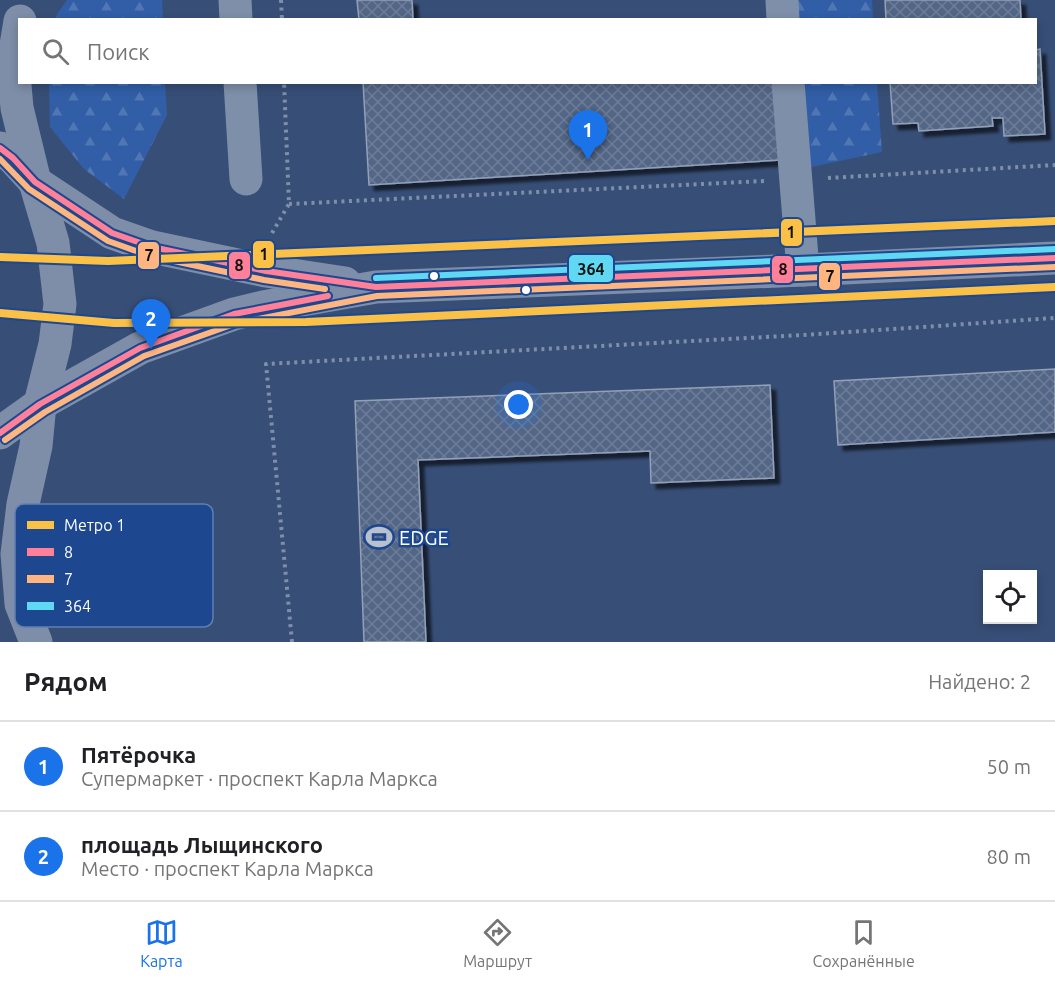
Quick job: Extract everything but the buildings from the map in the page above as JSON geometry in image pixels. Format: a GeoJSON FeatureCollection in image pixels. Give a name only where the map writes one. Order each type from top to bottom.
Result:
{"type":"FeatureCollection","features":[{"type":"Feature","properties":{"kind":"main road"},"geometry":{"type":"LineString","coordinates":[[20,18],[24,0]]}},
{"type":"Feature","properties":{"kind":"main road"},"geometry":{"type":"LineString","coordinates":[[18,32],[13,63],[17,108],[53,243],[60,304],[55,344],[40,404],[36,446],[23,504]]}},
{"type":"Feature","properties":{"kind":"main road"},"geometry":{"type":"LineString","coordinates":[[0,148],[13,158],[35,182],[112,233],[152,247],[266,271],[376,287]]}},
{"type":"Feature","properties":{"kind":"main road"},"geometry":{"type":"LineString","coordinates":[[0,433],[40,404],[140,348],[234,314],[376,287],[1055,258]]}},
{"type":"Feature","properties":{"kind":"main road"},"geometry":{"type":"LineString","coordinates":[[30,627],[36,642]]}},
{"type":"Feature","properties":{"kind":"lane"},"geometry":{"type":"LineString","coordinates":[[235,0],[236,18]]}},
{"type":"Feature","properties":{"kind":"lane"},"geometry":{"type":"LineString","coordinates":[[782,0],[783,18]]}},
{"type":"Feature","properties":{"kind":"lane"},"geometry":{"type":"LineString","coordinates":[[240,84],[246,179]]}},
{"type":"Feature","properties":{"kind":"lane"},"geometry":{"type":"LineString","coordinates":[[789,84],[803,270]]}},
{"type":"Feature","properties":{"kind":"path"},"geometry":{"type":"LineString","coordinates":[[281,0],[282,18]]}},
{"type":"Feature","properties":{"kind":"path"},"geometry":{"type":"LineString","coordinates":[[272,233],[290,204],[284,84]]}},
{"type":"Feature","properties":{"kind":"path"},"geometry":{"type":"LineString","coordinates":[[290,204],[1055,165]]}},
{"type":"Feature","properties":{"kind":"path"},"geometry":{"type":"LineString","coordinates":[[292,642],[266,364],[791,336],[1055,318]]}},
{"type":"Feature","properties":{"kind":"green space"},"geometry":{"type":"Polygon","coordinates":[[[67,0],[162,0],[163,18],[56,18],[67,0]]]}},
{"type":"Feature","properties":{"kind":"green space"},"geometry":{"type":"Polygon","coordinates":[[[792,0],[872,0],[873,18],[794,18],[792,0]]]}},
{"type":"Feature","properties":{"kind":"green space"},"geometry":{"type":"Polygon","coordinates":[[[49,84],[165,84],[167,115],[124,199],[84,169],[50,127],[49,84]]]}},
{"type":"Feature","properties":{"kind":"green space"},"geometry":{"type":"Polygon","coordinates":[[[799,84],[877,84],[882,152],[807,168],[799,84]]]}},
{"type":"Feature","properties":{"kind":"metro line","name":"1"},"geometry":{"type":"LineString","coordinates":[[0,257],[108,261],[1055,221]]}},
{"type":"Feature","properties":{"kind":"metro line","name":"1"},"geometry":{"type":"LineString","coordinates":[[0,313],[114,323],[306,322],[1055,287]]}},
{"type":"Feature","properties":{"kind":"transit line","name":"8"},"geometry":{"type":"LineString","coordinates":[[0,148],[13,158],[35,182],[112,233],[152,247],[266,271],[376,287],[1055,258]]}},
{"type":"Feature","properties":{"kind":"transit line","name":"7"},"geometry":{"type":"LineString","coordinates":[[0,159],[29,189],[108,241],[150,256],[264,280],[325,289]]}},
{"type":"Feature","properties":{"kind":"transit line","name":"364"},"geometry":{"type":"LineString","coordinates":[[376,278],[1055,249]]}},
{"type":"Feature","properties":{"kind":"transit line","name":"7"},"geometry":{"type":"LineString","coordinates":[[5,440],[45,412],[144,356],[237,323],[377,296],[1055,267]]}},
{"type":"Feature","properties":{"kind":"transit line","name":"8"},"geometry":{"type":"LineString","coordinates":[[0,433],[40,404],[140,348],[234,314],[328,296]]}},
{"type":"Feature","properties":{"kind":"place","name":"Пятёрочка"},"geometry":{"type":"Point","coordinates":[588,160]}},
{"type":"Feature","properties":{"kind":"place","name":"площадь Лыщинского"},"geometry":{"type":"Point","coordinates":[151,349]}},
{"type":"Feature","properties":{"kind":"place","name":"EDGE"},"geometry":{"type":"Point","coordinates":[379,537]}}]}
